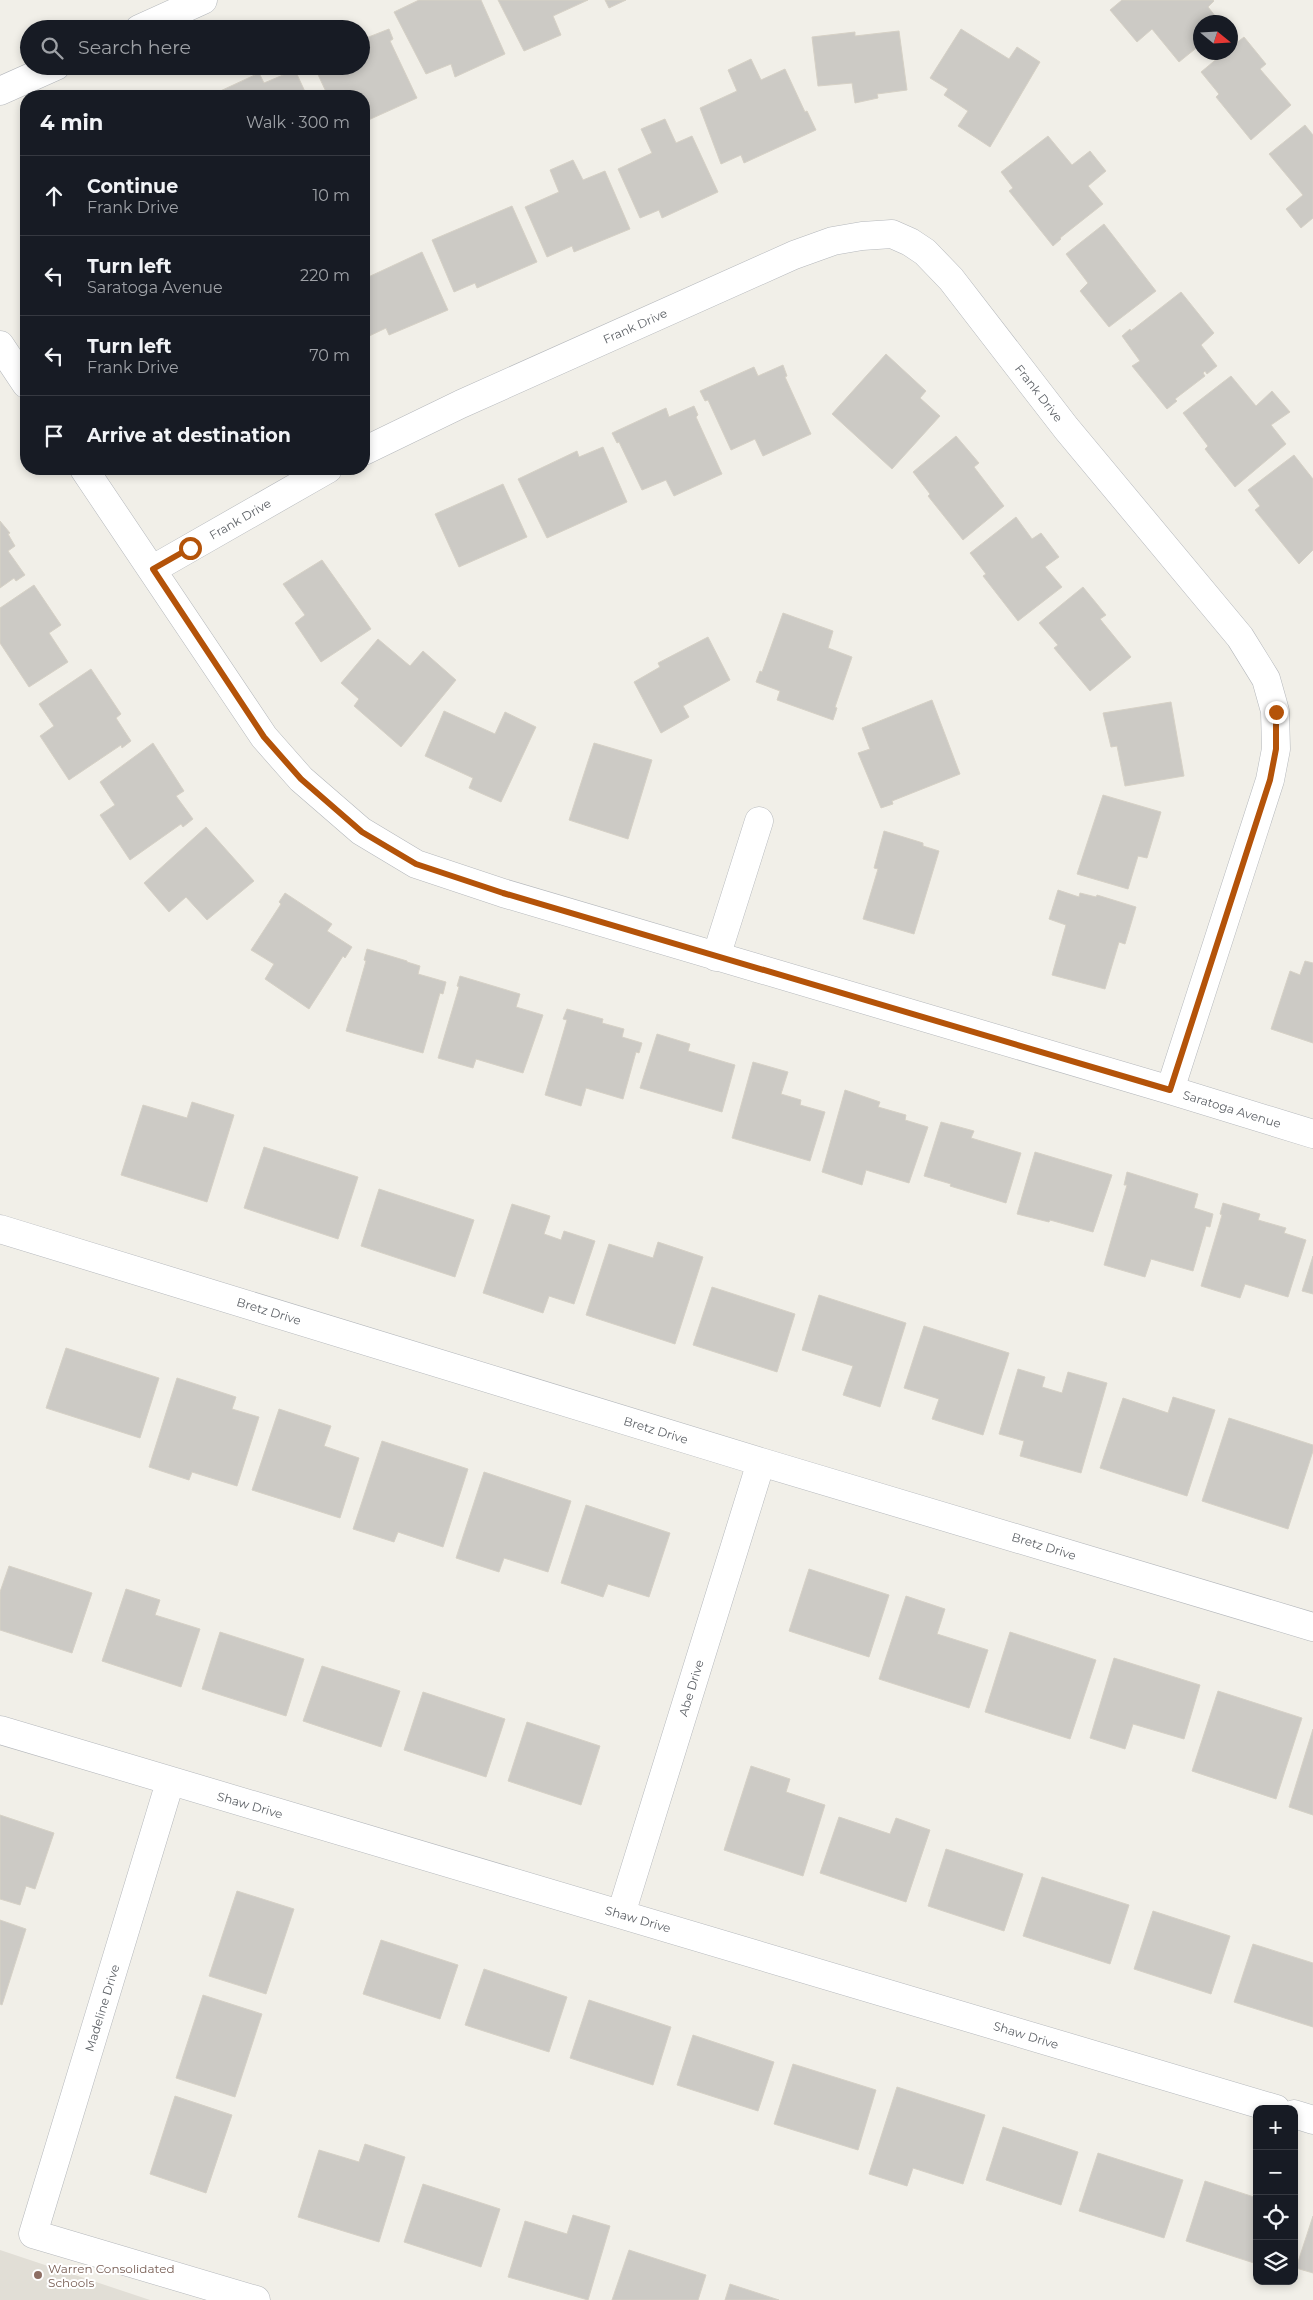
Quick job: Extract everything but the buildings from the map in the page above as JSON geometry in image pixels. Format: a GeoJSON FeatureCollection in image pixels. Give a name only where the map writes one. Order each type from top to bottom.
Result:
{"type":"FeatureCollection","features":[{"type":"Feature","properties":{"kind":"street"},"geometry":{"type":"LineString","coordinates":[[159,20],[203,0]]}},
{"type":"Feature","properties":{"kind":"street"},"geometry":{"type":"LineString","coordinates":[[0,91],[36,75]]}},
{"type":"Feature","properties":{"kind":"street","name":"Frank Drive"},"geometry":{"type":"LineString","coordinates":[[370,448],[460,404],[794,255],[834,242],[862,236],[892,234],[910,242],[925,252],[951,279],[1066,428],[1240,637],[1266,679],[1276,712],[1276,749],[1270,780],[1170,1090]]}},
{"type":"Feature","properties":{"kind":"street"},"geometry":{"type":"LineString","coordinates":[[0,345],[20,375]]}},
{"type":"Feature","properties":{"kind":"street","name":"Saratoga Avenue"},"geometry":{"type":"LineString","coordinates":[[88,475],[264,737],[301,779],[362,832],[416,864],[503,893],[1313,1134]]}},
{"type":"Feature","properties":{"kind":"street","name":"Frank Drive"},"geometry":{"type":"LineString","coordinates":[[153,569],[318,475]]}},
{"type":"Feature","properties":{"kind":"street"},"geometry":{"type":"LineString","coordinates":[[716,957],[759,821]]}},
{"type":"Feature","properties":{"kind":"street","name":"Bretz Drive"},"geometry":{"type":"LineString","coordinates":[[0,1229],[761,1462],[1313,1627]]}},
{"type":"Feature","properties":{"kind":"street","name":"Abe Drive"},"geometry":{"type":"LineString","coordinates":[[621,1914],[761,1462]]}},
{"type":"Feature","properties":{"kind":"street","name":"Shaw Drive"},"geometry":{"type":"LineString","coordinates":[[0,1730],[1263,2105]]}},
{"type":"Feature","properties":{"kind":"street","name":"Madeline Drive"},"geometry":{"type":"LineString","coordinates":[[170,1782],[33,2234],[256,2300]]}},
{"type":"Feature","properties":{"kind":"street"},"geometry":{"type":"LineString","coordinates":[[1298,2115],[1313,2120]]}},
{"type":"Feature","properties":{"kind":"shaded area","name":"Warren Consolidated Schools"},"geometry":{"type":"Polygon","coordinates":[[[0,2250],[150,2300],[0,2300],[0,2250]]]}},
{"type":"Feature","properties":{"kind":"place","name":"Warren Consolidated Schools"},"geometry":{"type":"Point","coordinates":[38,2275]}},
{"type":"Feature","properties":{"kind":"route"},"geometry":{"type":"LineString","coordinates":[[190,548],[153,569],[264,737],[301,779],[362,832],[416,864],[503,893],[716,957],[1170,1090],[1270,780],[1276,749],[1276,712]]}}]}
